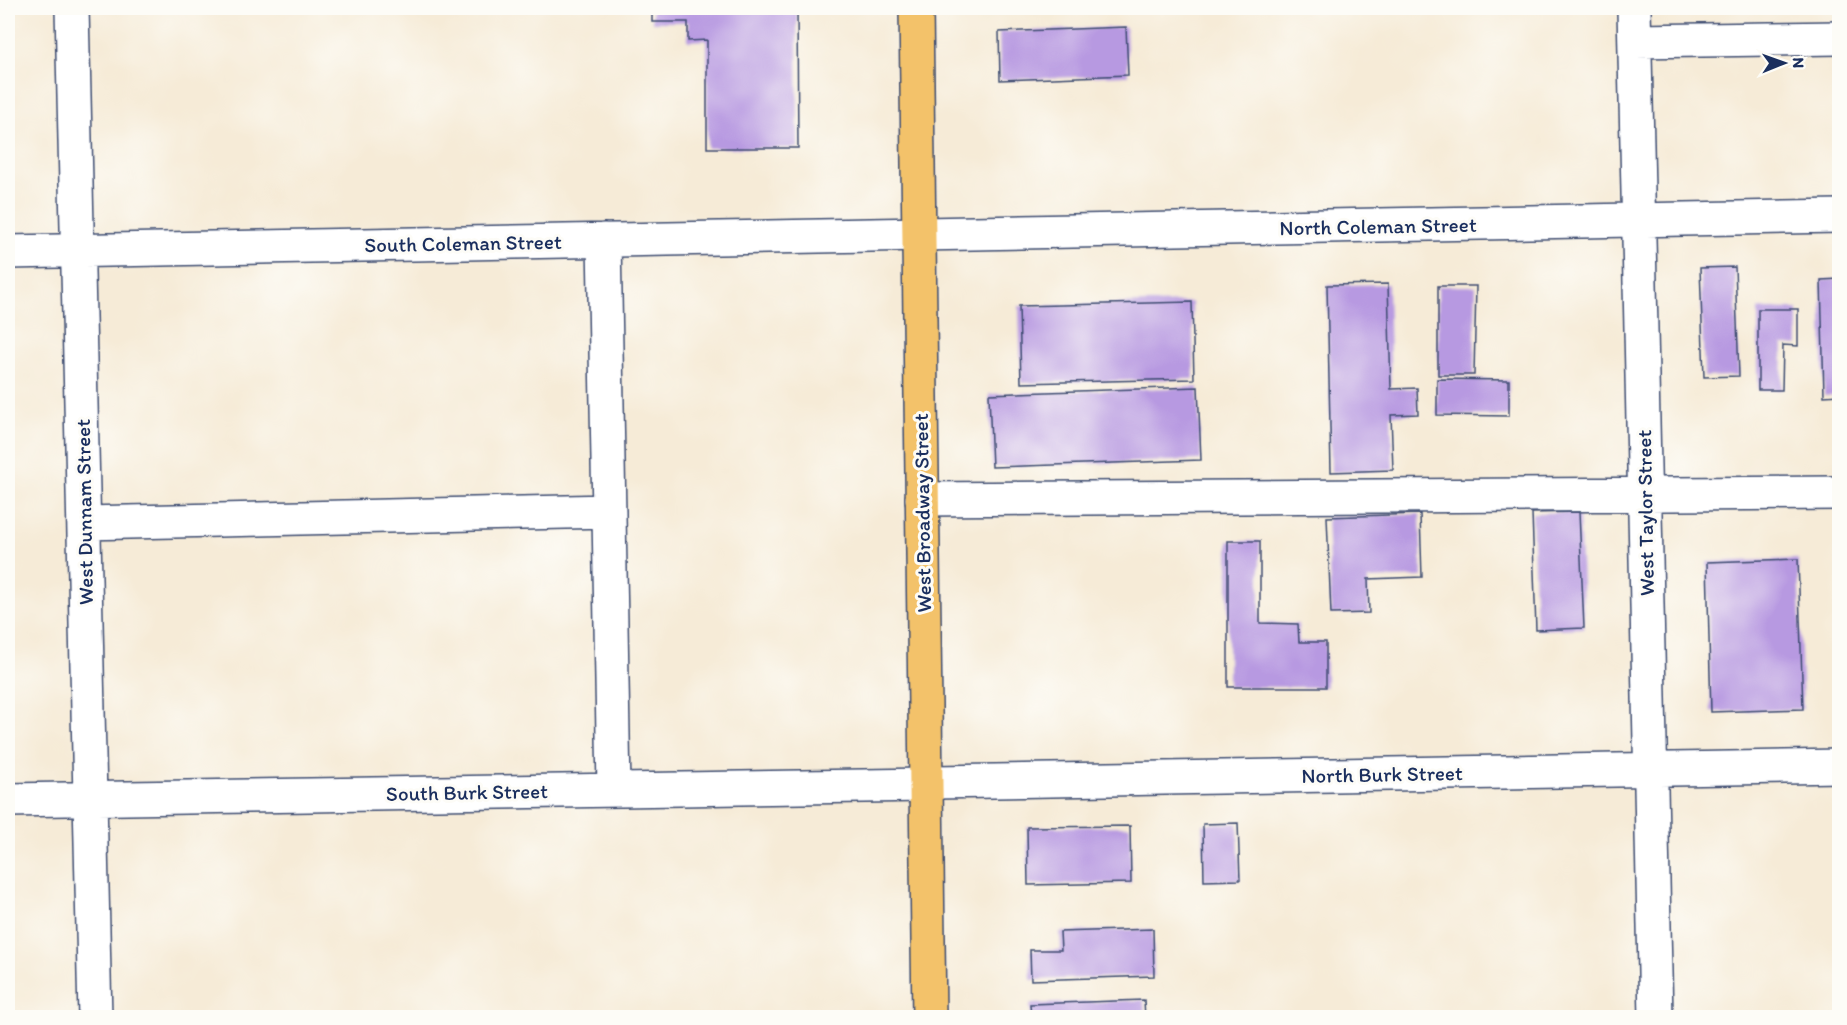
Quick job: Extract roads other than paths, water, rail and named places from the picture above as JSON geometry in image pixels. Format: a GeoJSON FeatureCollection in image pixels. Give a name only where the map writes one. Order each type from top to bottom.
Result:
{"type":"FeatureCollection","features":[{"type":"Feature","properties":{"kind":"main road","name":"West Broadway Street"},"geometry":{"type":"LineString","coordinates":[[916,8],[929,1017]]}},
{"type":"Feature","properties":{"kind":"street","name":"West Dunnam Street"},"geometry":{"type":"LineString","coordinates":[[72,8],[95,1017]]}},
{"type":"Feature","properties":{"kind":"street","name":"West Taylor Street"},"geometry":{"type":"LineString","coordinates":[[1634,8],[1656,1017]]}},
{"type":"Feature","properties":{"kind":"street"},"geometry":{"type":"LineString","coordinates":[[1635,41],[1839,38]]}},
{"type":"Feature","properties":{"kind":"street","name":"North Coleman Street"},"geometry":{"type":"LineString","coordinates":[[918,233],[939,236],[1839,216]]}},
{"type":"Feature","properties":{"kind":"street","name":"South Coleman Street"},"geometry":{"type":"LineString","coordinates":[[8,252],[918,233]]}},
{"type":"Feature","properties":{"kind":"street"},"geometry":{"type":"LineString","coordinates":[[604,240],[614,790]]}},
{"type":"Feature","properties":{"kind":"street"},"geometry":{"type":"LineString","coordinates":[[922,499],[1839,493]]}},
{"type":"Feature","properties":{"kind":"street"},"geometry":{"type":"LineString","coordinates":[[84,523],[609,511]]}},
{"type":"Feature","properties":{"kind":"street","name":"North Burk Street"},"geometry":{"type":"LineString","coordinates":[[926,785],[935,782],[1839,766]]}},
{"type":"Feature","properties":{"kind":"street","name":"South Burk Street"},"geometry":{"type":"LineString","coordinates":[[8,800],[926,785]]}}]}
